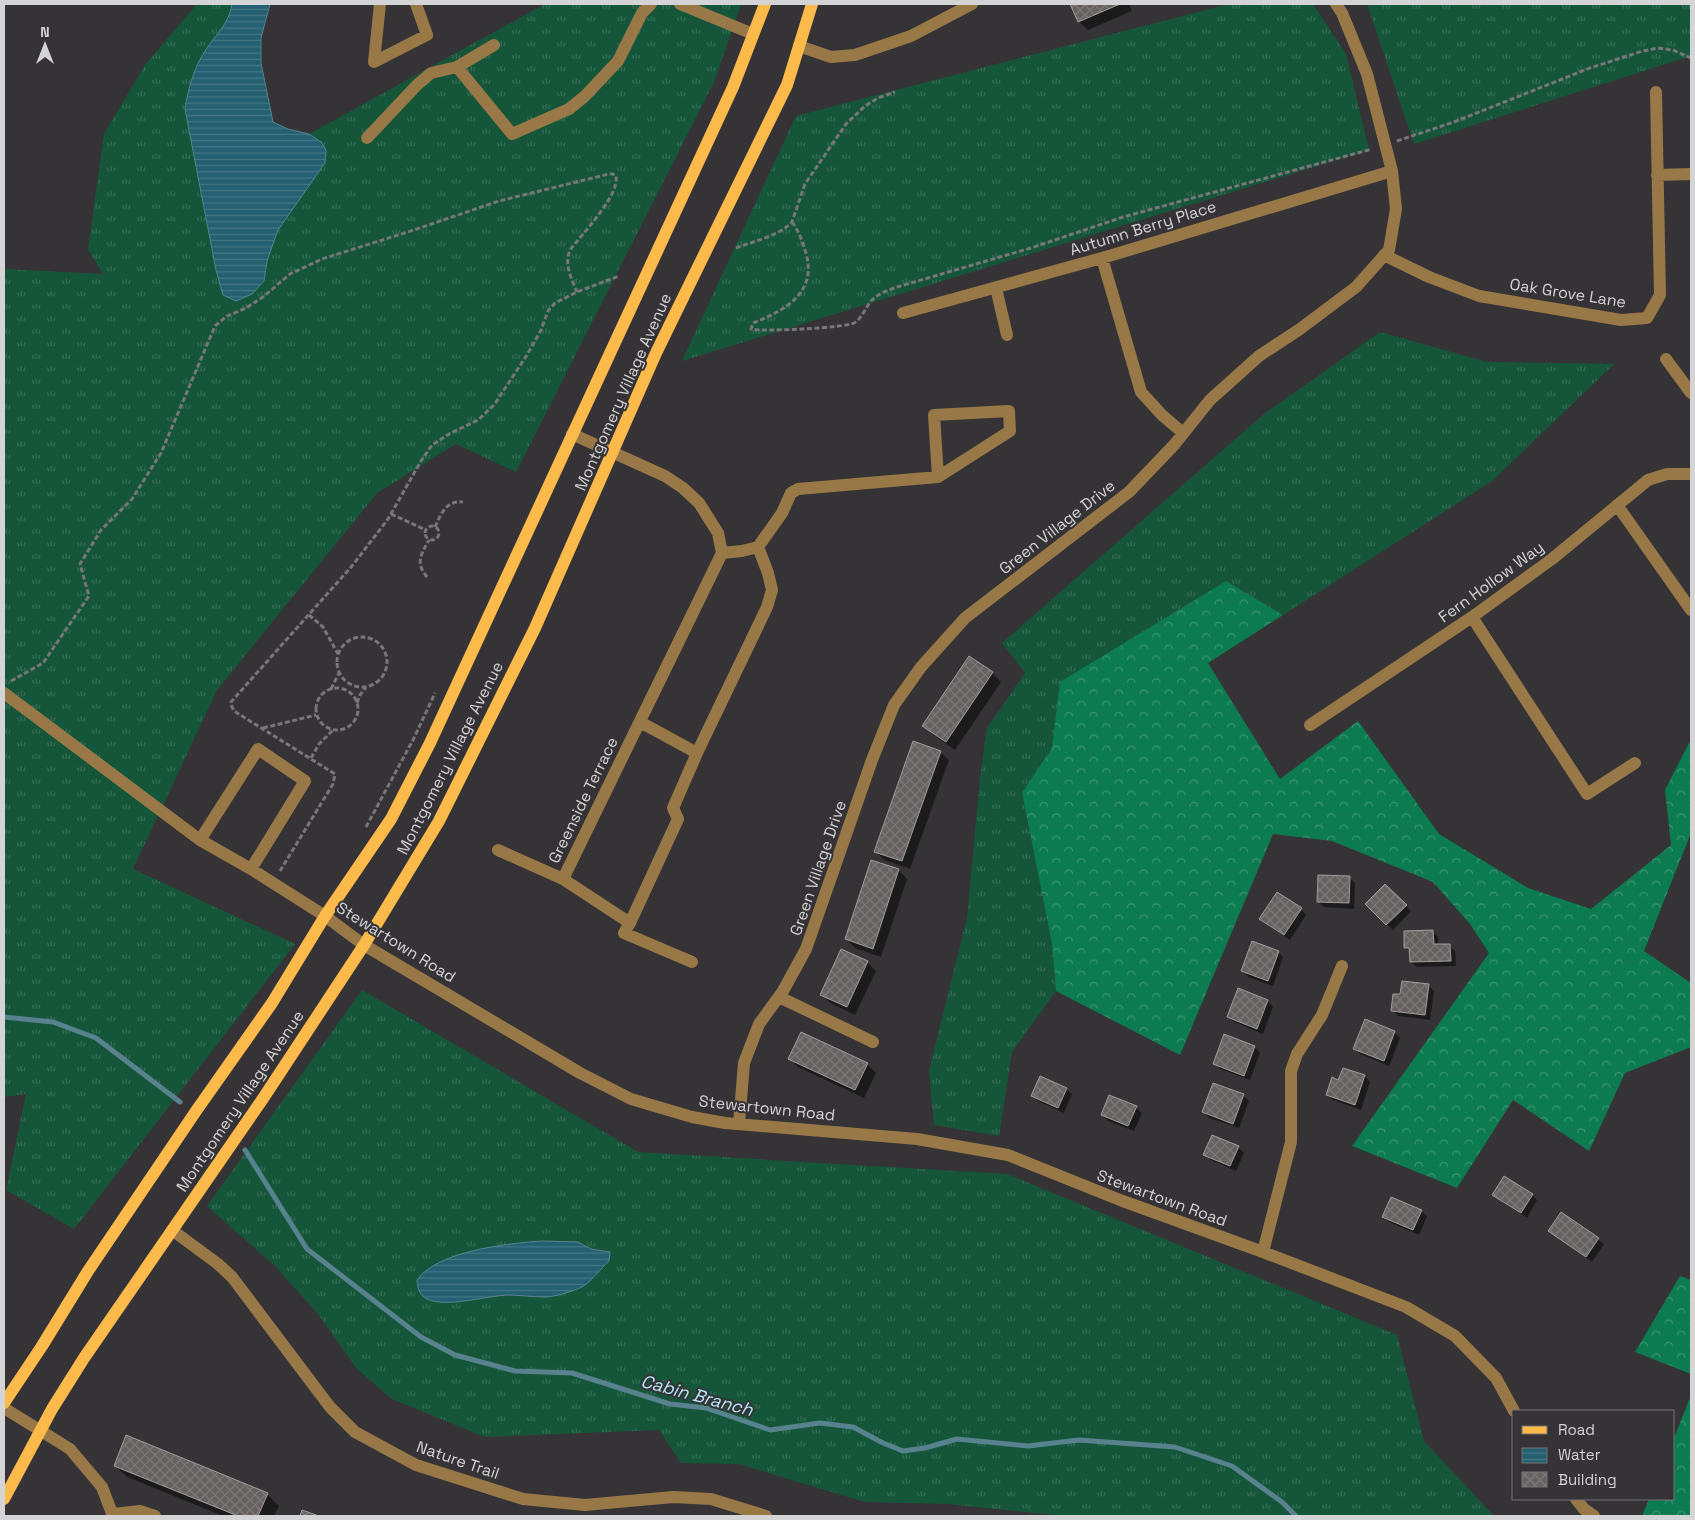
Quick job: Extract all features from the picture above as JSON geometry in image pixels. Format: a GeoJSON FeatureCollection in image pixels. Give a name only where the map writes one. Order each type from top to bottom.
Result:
{"type":"FeatureCollection","features":[{"type":"Feature","properties":{"kind":"main road","name":"Montgomery Village Avenue"},"geometry":{"type":"LineString","coordinates":[[4,1403],[88,1271],[272,1004],[325,916],[391,819],[430,743],[734,87],[765,4]]}},
{"type":"Feature","properties":{"kind":"main road","name":"Montgomery Village Avenue"},"geometry":{"type":"LineString","coordinates":[[4,1499],[40,1430],[84,1358],[264,1096],[364,945],[439,821],[535,628],[656,353],[786,85],[812,4]]}},
{"type":"Feature","properties":{"kind":"street"},"geometry":{"type":"LineString","coordinates":[[380,4],[374,62],[427,35],[416,4]]}},
{"type":"Feature","properties":{"kind":"street"},"geometry":{"type":"LineString","coordinates":[[456,67],[512,134],[569,109],[585,96],[618,61],[642,13],[651,4]]}},
{"type":"Feature","properties":{"kind":"street"},"geometry":{"type":"LineString","coordinates":[[680,4],[753,34]]}},
{"type":"Feature","properties":{"kind":"street"},"geometry":{"type":"LineString","coordinates":[[799,46],[832,57],[855,55],[911,36],[972,4]]}},
{"type":"Feature","properties":{"kind":"street","name":"Green Village Drive"},"geometry":{"type":"LineString","coordinates":[[740,1124],[744,1063],[759,1024],[779,997],[806,949],[872,760],[894,705],[920,667],[966,618],[1129,492],[1183,433],[1210,400],[1259,356],[1300,329],[1356,287],[1389,250],[1396,209],[1392,170],[1367,74],[1342,13],[1336,4]]}},
{"type":"Feature","properties":{"kind":"street"},"geometry":{"type":"LineString","coordinates":[[367,138],[417,85],[431,73],[456,67],[494,45]]}},
{"type":"Feature","properties":{"kind":"street","name":"Oak Grove Lane"},"geometry":{"type":"LineString","coordinates":[[1384,254],[1430,277],[1479,296],[1622,320],[1647,318],[1660,295],[1656,92]]}},
{"type":"Feature","properties":{"kind":"street","name":"Autumn Berry Place"},"geometry":{"type":"LineString","coordinates":[[903,313],[1102,258],[1392,170]]}},
{"type":"Feature","properties":{"kind":"street"},"geometry":{"type":"LineString","coordinates":[[1657,175],[1691,174]]}},
{"type":"Feature","properties":{"kind":"street"},"geometry":{"type":"LineString","coordinates":[[1102,258],[1141,392],[1162,415],[1183,433]]}},
{"type":"Feature","properties":{"kind":"street"},"geometry":{"type":"LineString","coordinates":[[996,288],[1007,335]]}},
{"type":"Feature","properties":{"kind":"street"},"geometry":{"type":"LineString","coordinates":[[1666,359],[1691,393]]}},
{"type":"Feature","properties":{"kind":"street"},"geometry":{"type":"LineString","coordinates":[[572,434],[665,476],[683,488],[699,503],[718,533],[722,553],[742,552],[758,547],[782,513],[791,493],[798,489],[938,478],[1010,431],[1009,411],[934,415],[938,478]]}},
{"type":"Feature","properties":{"kind":"street","name":"Fern Hollow Way"},"geometry":{"type":"LineString","coordinates":[[1310,725],[1472,617],[1552,559],[1648,480],[1667,474],[1691,474]]}},
{"type":"Feature","properties":{"kind":"street"},"geometry":{"type":"LineString","coordinates":[[1617,505],[1691,610]]}},
{"type":"Feature","properties":{"kind":"street"},"geometry":{"type":"LineString","coordinates":[[692,962],[624,933],[678,820],[673,808],[697,753],[767,607],[772,590],[758,547]]}},
{"type":"Feature","properties":{"kind":"street","name":"Greenside Terrace"},"geometry":{"type":"LineString","coordinates":[[630,922],[562,879],[722,553]]}},
{"type":"Feature","properties":{"kind":"street"},"geometry":{"type":"LineString","coordinates":[[1472,617],[1587,794],[1635,762]]}},
{"type":"Feature","properties":{"kind":"street","name":"Stewartown Road"},"geometry":{"type":"LineString","coordinates":[[4,694],[200,840],[325,916],[364,945],[580,1073],[631,1099],[692,1117],[740,1124],[917,1138],[1008,1155],[1120,1200],[1406,1307],[1455,1336],[1496,1378],[1513,1410]]}},
{"type":"Feature","properties":{"kind":"street"},"geometry":{"type":"LineString","coordinates":[[640,722],[697,753]]}},
{"type":"Feature","properties":{"kind":"street"},"geometry":{"type":"LineString","coordinates":[[200,840],[258,749],[305,781],[250,869]]}},
{"type":"Feature","properties":{"kind":"street"},"geometry":{"type":"LineString","coordinates":[[498,850],[562,879]]}},
{"type":"Feature","properties":{"kind":"street"},"geometry":{"type":"LineString","coordinates":[[1263,1252],[1290,1142],[1290,1071],[1297,1054],[1322,1015],[1342,966]]}},
{"type":"Feature","properties":{"kind":"street"},"geometry":{"type":"LineString","coordinates":[[779,997],[873,1042]]}},
{"type":"Feature","properties":{"kind":"street","name":"Nature Trail"},"geometry":{"type":"LineString","coordinates":[[172,1230],[218,1264],[232,1278],[330,1406],[349,1426],[356,1432],[416,1465],[522,1499],[585,1505],[673,1497],[711,1498],[766,1516]]}},
{"type":"Feature","properties":{"kind":"street"},"geometry":{"type":"LineString","coordinates":[[4,1408],[70,1449],[102,1487],[113,1515],[140,1511],[155,1516]]}},
{"type":"Feature","properties":{"kind":"street"},"geometry":{"type":"LineString","coordinates":[[1577,1500],[1584,1509],[1594,1516]]}},
{"type":"Feature","properties":{"kind":"path"},"geometry":{"type":"LineString","coordinates":[[792,222],[802,242],[809,263],[806,284],[793,302],[770,316],[753,323],[751,328],[786,329],[847,325],[858,320],[873,298],[897,287],[1031,248],[1123,218],[1351,154],[1386,146],[1454,122],[1590,68],[1643,51],[1658,48],[1674,50],[1691,58]]}},
{"type":"Feature","properties":{"kind":"path"},"geometry":{"type":"LineString","coordinates":[[736,248],[785,229],[792,222],[805,184],[846,124],[865,106],[878,98],[895,92]]}},
{"type":"Feature","properties":{"kind":"path"},"geometry":{"type":"LineString","coordinates":[[4,685],[43,663],[89,596],[80,564],[101,530],[132,499],[161,453],[212,332],[222,319],[254,303],[295,271],[322,259],[499,201],[613,174],[616,176],[617,182],[608,201],[568,255],[570,275],[577,292]]}},
{"type":"Feature","properties":{"kind":"path"},"geometry":{"type":"LineString","coordinates":[[280,871],[335,780],[335,774],[234,711],[231,702],[352,566],[391,514],[432,445],[449,434],[471,425],[487,413],[507,388],[541,330],[548,311],[555,303],[577,292],[619,276]]}},
{"type":"Feature","properties":{"kind":"path"},"geometry":{"type":"LineString","coordinates":[[435,527],[448,504],[463,502]]}},
{"type":"Feature","properties":{"kind":"path"},"geometry":{"type":"LineString","coordinates":[[391,514],[426,530]]}},
{"type":"Feature","properties":{"kind":"path"},"geometry":{"type":"LineString","coordinates":[[430,527],[435,527],[439,530],[438,537],[435,540],[429,540],[425,536],[426,530],[430,527]]}},
{"type":"Feature","properties":{"kind":"path"},"geometry":{"type":"LineString","coordinates":[[427,578],[421,568],[420,559],[429,540]]}},
{"type":"Feature","properties":{"kind":"path"},"geometry":{"type":"LineString","coordinates":[[310,615],[323,627],[338,654]]}},
{"type":"Feature","properties":{"kind":"path"},"geometry":{"type":"LineString","coordinates":[[368,637],[379,643],[383,648],[388,659],[386,672],[376,684],[366,687],[352,686],[339,673],[337,667],[338,654],[344,644],[355,638],[368,637]]}},
{"type":"Feature","properties":{"kind":"path"},"geometry":{"type":"LineString","coordinates":[[330,689],[339,673]]}},
{"type":"Feature","properties":{"kind":"path"},"geometry":{"type":"LineString","coordinates":[[357,704],[352,694],[347,690],[341,688],[330,689],[319,697],[316,703],[316,715],[325,726],[334,729],[345,728],[351,724],[357,712],[360,695],[366,687]]}},
{"type":"Feature","properties":{"kind":"path"},"geometry":{"type":"LineString","coordinates":[[365,830],[414,738],[438,687]]}},
{"type":"Feature","properties":{"kind":"path"},"geometry":{"type":"LineString","coordinates":[[262,728],[316,715]]}},
{"type":"Feature","properties":{"kind":"path"},"geometry":{"type":"LineString","coordinates":[[311,758],[319,744],[334,729]]}},
{"type":"Feature","properties":{"kind":"path"},"geometry":{"type":"LineString","coordinates":[[258,857],[288,876]]}},
{"type":"Feature","properties":{"kind":"green space"},"geometry":{"type":"Polygon","coordinates":[[[197,4],[232,4],[228,18],[196,67],[185,109],[264,281],[267,261],[278,230],[300,196],[321,142],[309,134],[545,4],[741,4],[714,82],[516,472],[456,444],[377,493],[217,690],[133,869],[295,944],[74,1229],[6,1190],[26,1094],[4,1097],[4,269],[103,274],[88,249],[104,134],[145,65],[197,4]]]}},
{"type":"Feature","properties":{"kind":"green space"},"geometry":{"type":"Polygon","coordinates":[[[1229,4],[1313,4],[1346,54],[1369,150],[682,361],[796,116],[1229,4]]]}},
{"type":"Feature","properties":{"kind":"green space"},"geometry":{"type":"Polygon","coordinates":[[[1367,4],[1691,4],[1691,56],[1414,144],[1367,4]]]}},
{"type":"Feature","properties":{"kind":"green space"},"geometry":{"type":"Polygon","coordinates":[[[1380,332],[1487,362],[1614,364],[1492,481],[1283,615],[1226,581],[1061,682],[1052,748],[1022,794],[1052,944],[1056,991],[1012,1052],[999,1136],[934,1125],[929,1071],[967,918],[980,778],[987,728],[1025,673],[1002,643],[1264,414],[1380,332]]]}},
{"type":"Feature","properties":{"kind":"green space"},"geometry":{"type":"Polygon","coordinates":[[[1226,581],[1283,615],[1208,663],[1280,779],[1358,721],[1439,834],[1528,888],[1591,909],[1671,845],[1665,790],[1691,739],[1691,833],[1644,951],[1691,983],[1691,1047],[1625,1073],[1589,1151],[1513,1100],[1457,1188],[1352,1146],[1489,953],[1470,924],[1433,882],[1332,841],[1273,834],[1180,1055],[1056,991],[1052,944],[1022,793],[1052,748],[1060,682],[1226,581]]]}},
{"type":"Feature","properties":{"kind":"green space"},"geometry":{"type":"Polygon","coordinates":[[[362,990],[638,1152],[1007,1174],[1397,1335],[1424,1441],[1494,1516],[1064,1516],[948,1504],[865,1502],[739,1464],[681,1463],[659,1430],[485,1437],[392,1399],[357,1369],[318,1314],[274,1265],[207,1206],[362,990]]]}},
{"type":"Feature","properties":{"kind":"green space"},"geometry":{"type":"Polygon","coordinates":[[[1680,1276],[1691,1280],[1691,1374],[1635,1352],[1680,1276]]]}},
{"type":"Feature","properties":{"kind":"green space"},"geometry":{"type":"Polygon","coordinates":[[[1691,1395],[1691,1516],[1642,1516],[1649,1500],[1675,1500],[1675,1435],[1691,1395]]]}},
{"type":"Feature","properties":{"kind":"water"},"geometry":{"type":"Polygon","coordinates":[[[232,4],[270,4],[261,38],[261,63],[273,122],[288,129],[309,134],[321,142],[326,150],[325,163],[278,230],[267,261],[264,281],[252,294],[236,301],[223,295],[216,270],[185,109],[196,67],[228,18],[232,4]]]}},
{"type":"Feature","properties":{"kind":"water"},"geometry":{"type":"Polygon","coordinates":[[[543,1241],[578,1242],[591,1249],[610,1252],[609,1261],[585,1286],[553,1296],[507,1295],[444,1302],[427,1299],[419,1291],[417,1280],[427,1270],[457,1255],[493,1247],[543,1241]]]}},
{"type":"Feature","properties":{"kind":"building"},"geometry":{"type":"Polygon","coordinates":[[[1070,4],[1120,4],[1078,22],[1070,4]]]}},
{"type":"Feature","properties":{"kind":"building"},"geometry":{"type":"Polygon","coordinates":[[[969,656],[993,672],[946,742],[922,726],[969,656]]]}},
{"type":"Feature","properties":{"kind":"building"},"geometry":{"type":"Polygon","coordinates":[[[913,741],[941,751],[902,861],[874,852],[913,741]]]}},
{"type":"Feature","properties":{"kind":"building"},"geometry":{"type":"Polygon","coordinates":[[[871,860],[899,869],[873,949],[845,939],[871,860]]]}},
{"type":"Feature","properties":{"kind":"building"},"geometry":{"type":"Polygon","coordinates":[[[1318,875],[1350,876],[1349,903],[1317,902],[1318,875]]]}},
{"type":"Feature","properties":{"kind":"building"},"geometry":{"type":"Polygon","coordinates":[[[1385,884],[1407,905],[1386,925],[1365,904],[1385,884]]]}},
{"type":"Feature","properties":{"kind":"building"},"geometry":{"type":"Polygon","coordinates":[[[1277,892],[1302,908],[1284,935],[1259,919],[1277,892]]]}},
{"type":"Feature","properties":{"kind":"building"},"geometry":{"type":"Polygon","coordinates":[[[1433,930],[1434,944],[1450,944],[1451,961],[1410,962],[1409,948],[1404,948],[1404,931],[1433,930]]]}},
{"type":"Feature","properties":{"kind":"building"},"geometry":{"type":"Polygon","coordinates":[[[1252,941],[1279,951],[1268,981],[1241,971],[1252,941]]]}},
{"type":"Feature","properties":{"kind":"building"},"geometry":{"type":"Polygon","coordinates":[[[841,949],[868,961],[847,1007],[820,995],[841,949]]]}},
{"type":"Feature","properties":{"kind":"building"},"geometry":{"type":"Polygon","coordinates":[[[1402,981],[1429,984],[1425,1015],[1391,1011],[1393,994],[1400,994],[1402,981]]]}},
{"type":"Feature","properties":{"kind":"building"},"geometry":{"type":"Polygon","coordinates":[[[1238,988],[1268,1000],[1257,1029],[1227,1017],[1238,988]]]}},
{"type":"Feature","properties":{"kind":"building"},"geometry":{"type":"Polygon","coordinates":[[[1365,1019],[1395,1031],[1384,1061],[1353,1049],[1365,1019]]]}},
{"type":"Feature","properties":{"kind":"building"},"geometry":{"type":"Polygon","coordinates":[[[801,1032],[868,1063],[855,1090],[788,1059],[801,1032]]]}},
{"type":"Feature","properties":{"kind":"building"},"geometry":{"type":"Polygon","coordinates":[[[1224,1034],[1255,1046],[1244,1076],[1213,1064],[1224,1034]]]}},
{"type":"Feature","properties":{"kind":"building"},"geometry":{"type":"Polygon","coordinates":[[[1343,1068],[1365,1075],[1355,1105],[1326,1095],[1332,1077],[1338,1080],[1343,1068]]]}},
{"type":"Feature","properties":{"kind":"building"},"geometry":{"type":"Polygon","coordinates":[[[1040,1076],[1067,1088],[1058,1108],[1031,1096],[1040,1076]]]}},
{"type":"Feature","properties":{"kind":"building"},"geometry":{"type":"Polygon","coordinates":[[[1213,1083],[1244,1094],[1233,1124],[1202,1112],[1213,1083]]]}},
{"type":"Feature","properties":{"kind":"building"},"geometry":{"type":"Polygon","coordinates":[[[1109,1095],[1137,1106],[1128,1126],[1101,1115],[1109,1095]]]}},
{"type":"Feature","properties":{"kind":"building"},"geometry":{"type":"Polygon","coordinates":[[[1212,1135],[1239,1146],[1230,1166],[1203,1155],[1212,1135]]]}},
{"type":"Feature","properties":{"kind":"building"},"geometry":{"type":"Polygon","coordinates":[[[1504,1176],[1533,1194],[1521,1213],[1492,1195],[1504,1176]]]}},
{"type":"Feature","properties":{"kind":"building"},"geometry":{"type":"Polygon","coordinates":[[[1391,1197],[1422,1210],[1413,1230],[1382,1217],[1391,1197]]]}},
{"type":"Feature","properties":{"kind":"building"},"geometry":{"type":"Polygon","coordinates":[[[1561,1212],[1599,1238],[1586,1257],[1548,1231],[1561,1212]]]}},
{"type":"Feature","properties":{"kind":"building"},"geometry":{"type":"Polygon","coordinates":[[[126,1435],[268,1493],[258,1516],[238,1516],[114,1466],[126,1435]]]}},
{"type":"Feature","properties":{"kind":"building"},"geometry":{"type":"Polygon","coordinates":[[[302,1510],[319,1516],[300,1516],[302,1510]]]}},
{"type":"Feature","properties":{"kind":"waterway","name":"Cabin Branch"},"geometry":{"type":"LineString","coordinates":[[4,1017],[53,1022],[96,1038],[180,1102]]}},
{"type":"Feature","properties":{"kind":"waterway","name":"Cabin Branch"},"geometry":{"type":"LineString","coordinates":[[245,1150],[307,1249],[421,1337],[455,1355],[515,1371],[572,1373],[670,1404],[706,1408],[770,1430],[820,1423],[853,1427],[903,1451],[925,1448],[957,1439],[1028,1446],[1079,1440],[1175,1447],[1232,1466],[1282,1502],[1296,1516]]}}]}
